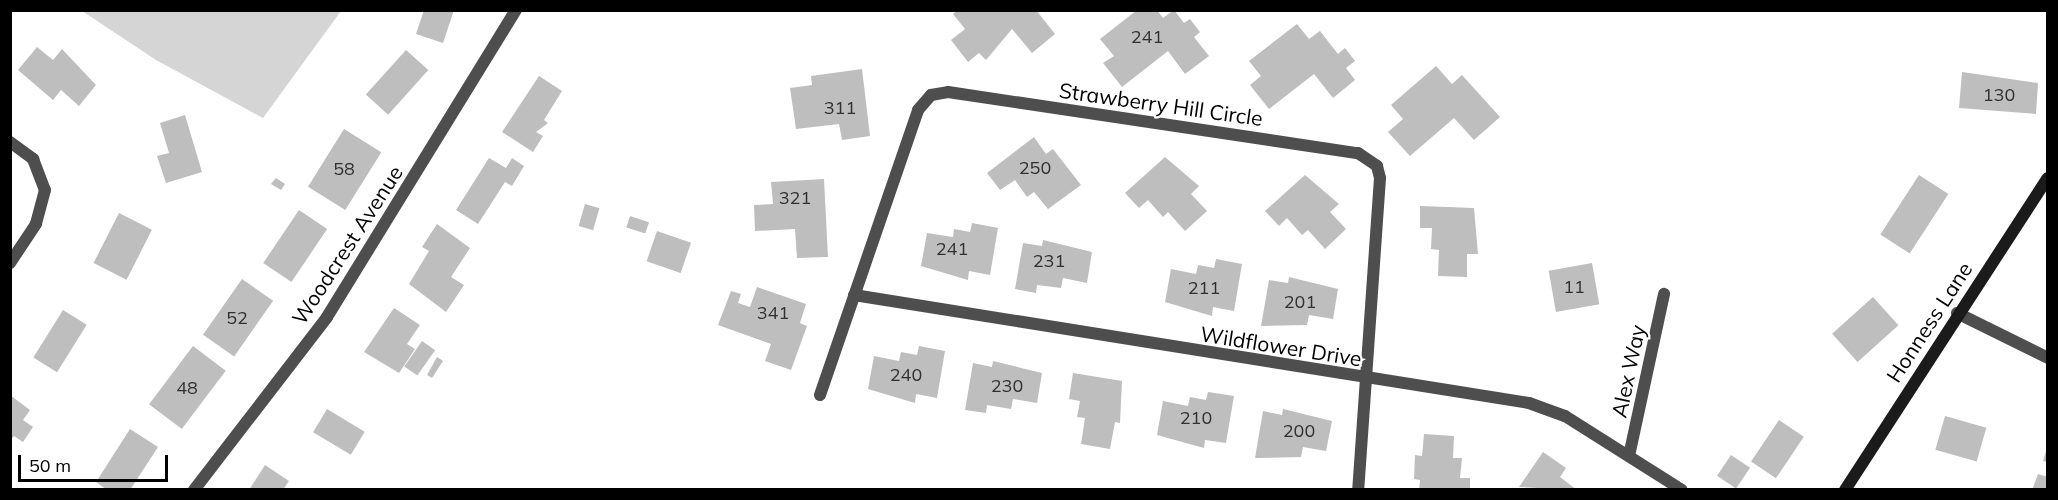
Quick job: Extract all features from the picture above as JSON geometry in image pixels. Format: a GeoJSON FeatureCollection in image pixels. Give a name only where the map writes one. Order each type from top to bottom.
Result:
{"type":"FeatureCollection","features":[{"type":"Feature","properties":{"kind":"street","name":"Woodcrest Avenue"},"geometry":{"type":"LineString","coordinates":[[194,489],[327,317],[516,10]]}},
{"type":"Feature","properties":{"kind":"street","name":"Strawberry Hill Circle"},"geometry":{"type":"LineString","coordinates":[[820,395],[918,110],[940,93],[1358,153],[1377,166],[1380,178],[1358,489]]}},
{"type":"Feature","properties":{"kind":"street"},"geometry":{"type":"LineString","coordinates":[[10,142],[33,159],[45,190],[36,224],[10,263]]}},
{"type":"Feature","properties":{"kind":"street","name":"Honness Lane"},"geometry":{"type":"LineString","coordinates":[[1845,489],[1957,313],[2048,178]]}},
{"type":"Feature","properties":{"kind":"street","name":"Alex Way"},"geometry":{"type":"LineString","coordinates":[[1629,456],[1664,294]]}},
{"type":"Feature","properties":{"kind":"street","name":"Wildflower Drive"},"geometry":{"type":"LineString","coordinates":[[854,295],[1366,380],[1529,403],[1565,416],[1682,489]]}},
{"type":"Feature","properties":{"kind":"street"},"geometry":{"type":"LineString","coordinates":[[1957,313],[2048,358]]}},
{"type":"Feature","properties":{"kind":"shaded area"},"geometry":{"type":"Polygon","coordinates":[[[82,11],[341,11],[263,118],[156,60],[82,11]]]}},
{"type":"Feature","properties":{"kind":"building"},"geometry":{"type":"Polygon","coordinates":[[[424,10],[454,10],[443,43],[416,34],[424,10]]]}},
{"type":"Feature","properties":{"kind":"building"},"geometry":{"type":"Polygon","coordinates":[[[958,10],[1036,10],[1055,34],[1032,53],[1012,29],[986,60],[979,53],[968,62],[951,40],[965,29],[953,14],[958,10]]]}},
{"type":"Feature","properties":{"kind":"building"},"geometry":{"type":"Polygon","coordinates":[[[1137,10],[1157,10],[1163,18],[1174,10],[1184,23],[1190,19],[1200,32],[1194,37],[1209,56],[1185,74],[1168,51],[1122,87],[1103,63],[1114,56],[1100,39],[1137,10]]]}},
{"type":"Feature","properties":{"kind":"building"},"geometry":{"type":"Polygon","coordinates":[[[1297,24],[1309,39],[1320,31],[1338,54],[1345,48],[1355,61],[1346,68],[1355,80],[1333,98],[1314,74],[1269,109],[1250,85],[1261,76],[1249,61],[1297,24]]]}},
{"type":"Feature","properties":{"kind":"building"},"geometry":{"type":"Polygon","coordinates":[[[37,47],[53,60],[62,49],[96,85],[79,106],[61,90],[53,100],[18,70],[37,47]]]}},
{"type":"Feature","properties":{"kind":"building"},"geometry":{"type":"Polygon","coordinates":[[[406,50],[428,70],[388,115],[366,95],[406,50]]]}},
{"type":"Feature","properties":{"kind":"building"},"geometry":{"type":"Polygon","coordinates":[[[1436,66],[1452,84],[1462,75],[1500,117],[1474,140],[1454,118],[1410,156],[1388,132],[1403,119],[1391,105],[1436,66]]]}},
{"type":"Feature","properties":{"kind":"building"},"geometry":{"type":"Polygon","coordinates":[[[862,69],[870,136],[842,140],[839,124],[796,129],[790,88],[812,85],[811,76],[862,69]]]}},
{"type":"Feature","properties":{"kind":"building"},"geometry":{"type":"Polygon","coordinates":[[[1962,72],[2038,83],[2036,114],[1959,108],[1962,72]]]}},
{"type":"Feature","properties":{"kind":"building"},"geometry":{"type":"Polygon","coordinates":[[[539,76],[562,91],[544,120],[548,123],[536,132],[543,136],[533,152],[502,132],[539,76]]]}},
{"type":"Feature","properties":{"kind":"building"},"geometry":{"type":"Polygon","coordinates":[[[185,115],[202,172],[166,183],[157,156],[169,153],[160,123],[185,115]]]}},
{"type":"Feature","properties":{"kind":"building"},"geometry":{"type":"Polygon","coordinates":[[[344,129],[381,152],[345,210],[308,187],[344,129]]]}},
{"type":"Feature","properties":{"kind":"building"},"geometry":{"type":"Polygon","coordinates":[[[1034,137],[1046,154],[1053,149],[1081,185],[1048,209],[1034,192],[1027,197],[1015,180],[1000,190],[987,173],[1034,137]]]}},
{"type":"Feature","properties":{"kind":"building"},"geometry":{"type":"Polygon","coordinates":[[[1165,157],[1199,186],[1191,194],[1207,211],[1185,231],[1168,212],[1163,217],[1148,200],[1139,208],[1125,193],[1165,157]]]}},
{"type":"Feature","properties":{"kind":"building"},"geometry":{"type":"Polygon","coordinates":[[[489,158],[506,168],[512,158],[524,166],[512,186],[505,182],[478,224],[456,210],[489,158]]]}},
{"type":"Feature","properties":{"kind":"building"},"geometry":{"type":"Polygon","coordinates":[[[1305,175],[1339,204],[1330,212],[1346,229],[1325,249],[1308,230],[1302,235],[1287,218],[1279,226],[1265,211],[1305,175]]]}},
{"type":"Feature","properties":{"kind":"building"},"geometry":{"type":"Polygon","coordinates":[[[1919,175],[1948,194],[1910,254],[1880,235],[1919,175]]]}},
{"type":"Feature","properties":{"kind":"building"},"geometry":{"type":"Polygon","coordinates":[[[276,178],[285,184],[281,190],[271,184],[276,178]]]}},
{"type":"Feature","properties":{"kind":"building"},"geometry":{"type":"Polygon","coordinates":[[[824,179],[828,257],[797,258],[795,229],[755,231],[754,205],[773,204],[771,182],[824,179]]]}},
{"type":"Feature","properties":{"kind":"building"},"geometry":{"type":"Polygon","coordinates":[[[585,204],[599,208],[593,230],[579,226],[585,204]]]}},
{"type":"Feature","properties":{"kind":"building"},"geometry":{"type":"Polygon","coordinates":[[[1420,206],[1474,208],[1478,254],[1467,254],[1467,277],[1438,276],[1439,250],[1431,249],[1432,228],[1420,228],[1420,206]]]}},
{"type":"Feature","properties":{"kind":"building"},"geometry":{"type":"Polygon","coordinates":[[[299,210],[327,229],[291,282],[263,263],[299,210]]]}},
{"type":"Feature","properties":{"kind":"building"},"geometry":{"type":"Polygon","coordinates":[[[119,213],[152,230],[127,280],[94,263],[119,213]]]}},
{"type":"Feature","properties":{"kind":"building"},"geometry":{"type":"Polygon","coordinates":[[[630,216],[649,222],[645,234],[626,227],[630,216]]]}},
{"type":"Feature","properties":{"kind":"building"},"geometry":{"type":"Polygon","coordinates":[[[972,223],[998,228],[990,275],[969,271],[968,280],[921,266],[927,233],[953,237],[954,229],[970,232],[972,223]]]}},
{"type":"Feature","properties":{"kind":"building"},"geometry":{"type":"Polygon","coordinates":[[[437,224],[470,248],[451,277],[464,285],[446,312],[409,284],[429,251],[422,247],[437,224]]]}},
{"type":"Feature","properties":{"kind":"building"},"geometry":{"type":"Polygon","coordinates":[[[657,231],[691,243],[681,273],[647,261],[657,231]]]}},
{"type":"Feature","properties":{"kind":"building"},"geometry":{"type":"Polygon","coordinates":[[[1043,240],[1092,252],[1087,283],[1063,278],[1061,288],[1037,285],[1036,293],[1015,289],[1023,243],[1042,246],[1043,240]]]}},
{"type":"Feature","properties":{"kind":"building"},"geometry":{"type":"Polygon","coordinates":[[[1216,259],[1242,264],[1234,311],[1213,307],[1212,316],[1165,302],[1171,269],[1196,274],[1198,265],[1214,268],[1216,259]]]}},
{"type":"Feature","properties":{"kind":"building"},"geometry":{"type":"Polygon","coordinates":[[[1592,263],[1599,304],[1556,312],[1549,271],[1592,263]]]}},
{"type":"Feature","properties":{"kind":"building"},"geometry":{"type":"Polygon","coordinates":[[[1289,277],[1338,289],[1333,319],[1309,315],[1307,325],[1261,326],[1269,280],[1288,283],[1289,277]]]}},
{"type":"Feature","properties":{"kind":"building"},"geometry":{"type":"Polygon","coordinates":[[[242,279],[273,301],[234,356],[203,335],[242,279]]]}},
{"type":"Feature","properties":{"kind":"building"},"geometry":{"type":"Polygon","coordinates":[[[757,287],[806,304],[800,323],[807,326],[791,370],[765,361],[771,344],[718,325],[731,291],[741,294],[738,303],[750,307],[757,287]]]}},
{"type":"Feature","properties":{"kind":"building"},"geometry":{"type":"Polygon","coordinates":[[[1873,297],[1898,325],[1858,362],[1832,334],[1873,297]]]}},
{"type":"Feature","properties":{"kind":"building"},"geometry":{"type":"Polygon","coordinates":[[[394,308],[420,325],[407,344],[415,349],[399,373],[364,352],[394,308]]]}},
{"type":"Feature","properties":{"kind":"building"},"geometry":{"type":"Polygon","coordinates":[[[63,310],[87,325],[57,372],[33,357],[63,310]]]}},
{"type":"Feature","properties":{"kind":"building"},"geometry":{"type":"Polygon","coordinates":[[[422,341],[435,350],[417,376],[404,366],[422,341]]]}},
{"type":"Feature","properties":{"kind":"building"},"geometry":{"type":"Polygon","coordinates":[[[193,346],[226,371],[182,429],[149,404],[193,346]]]}},
{"type":"Feature","properties":{"kind":"building"},"geometry":{"type":"Polygon","coordinates":[[[919,346],[945,351],[937,398],[916,394],[915,403],[868,389],[874,356],[899,361],[901,352],[917,355],[919,346]]]}},
{"type":"Feature","properties":{"kind":"building"},"geometry":{"type":"Polygon","coordinates":[[[437,357],[443,361],[432,378],[427,375],[437,357]]]}},
{"type":"Feature","properties":{"kind":"building"},"geometry":{"type":"Polygon","coordinates":[[[993,361],[1042,373],[1037,403],[1013,399],[1011,409],[987,405],[986,413],[965,410],[973,363],[992,367],[993,361]]]}},
{"type":"Feature","properties":{"kind":"building"},"geometry":{"type":"Polygon","coordinates":[[[1073,373],[1122,381],[1120,423],[1115,422],[1110,449],[1081,444],[1085,418],[1077,417],[1080,401],[1069,399],[1073,373]]]}},
{"type":"Feature","properties":{"kind":"building"},"geometry":{"type":"Polygon","coordinates":[[[1208,392],[1234,396],[1226,443],[1205,440],[1204,448],[1157,435],[1163,401],[1188,406],[1190,397],[1206,400],[1208,392]]]}},
{"type":"Feature","properties":{"kind":"building"},"geometry":{"type":"Polygon","coordinates":[[[10,395],[30,410],[23,420],[33,427],[23,442],[14,436],[10,441],[10,395]]]}},
{"type":"Feature","properties":{"kind":"building"},"geometry":{"type":"Polygon","coordinates":[[[327,409],[365,432],[351,455],[313,432],[327,409]]]}},
{"type":"Feature","properties":{"kind":"building"},"geometry":{"type":"Polygon","coordinates":[[[1283,409],[1332,421],[1326,451],[1303,447],[1301,457],[1255,458],[1263,411],[1282,415],[1283,409]]]}},
{"type":"Feature","properties":{"kind":"building"},"geometry":{"type":"Polygon","coordinates":[[[1945,416],[1986,428],[1977,461],[1935,450],[1945,416]]]}},
{"type":"Feature","properties":{"kind":"building"},"geometry":{"type":"Polygon","coordinates":[[[1779,420],[1804,437],[1776,478],[1751,461],[1779,420]]]}},
{"type":"Feature","properties":{"kind":"building"},"geometry":{"type":"Polygon","coordinates":[[[130,429],[158,447],[130,490],[107,490],[96,482],[130,429]]]}},
{"type":"Feature","properties":{"kind":"building"},"geometry":{"type":"Polygon","coordinates":[[[1424,434],[1454,436],[1453,458],[1462,458],[1460,478],[1470,478],[1470,490],[1419,490],[1420,480],[1414,479],[1415,455],[1422,456],[1424,434]]]}},
{"type":"Feature","properties":{"kind":"building"},"geometry":{"type":"Polygon","coordinates":[[[2048,448],[2048,462],[2043,461],[2048,448]]]}},
{"type":"Feature","properties":{"kind":"building"},"geometry":{"type":"Polygon","coordinates":[[[1543,452],[1566,468],[1560,477],[1577,490],[1519,487],[1543,452]]]}},
{"type":"Feature","properties":{"kind":"building"},"geometry":{"type":"Polygon","coordinates":[[[1731,455],[1750,468],[1736,489],[1717,476],[1731,455]]]}},
{"type":"Feature","properties":{"kind":"building"},"geometry":{"type":"Polygon","coordinates":[[[265,465],[289,481],[283,490],[249,490],[265,465]]]}},
{"type":"Feature","properties":{"kind":"building"},"geometry":{"type":"Polygon","coordinates":[[[2038,474],[2048,477],[2048,490],[2032,490],[2038,474]]]}}]}
